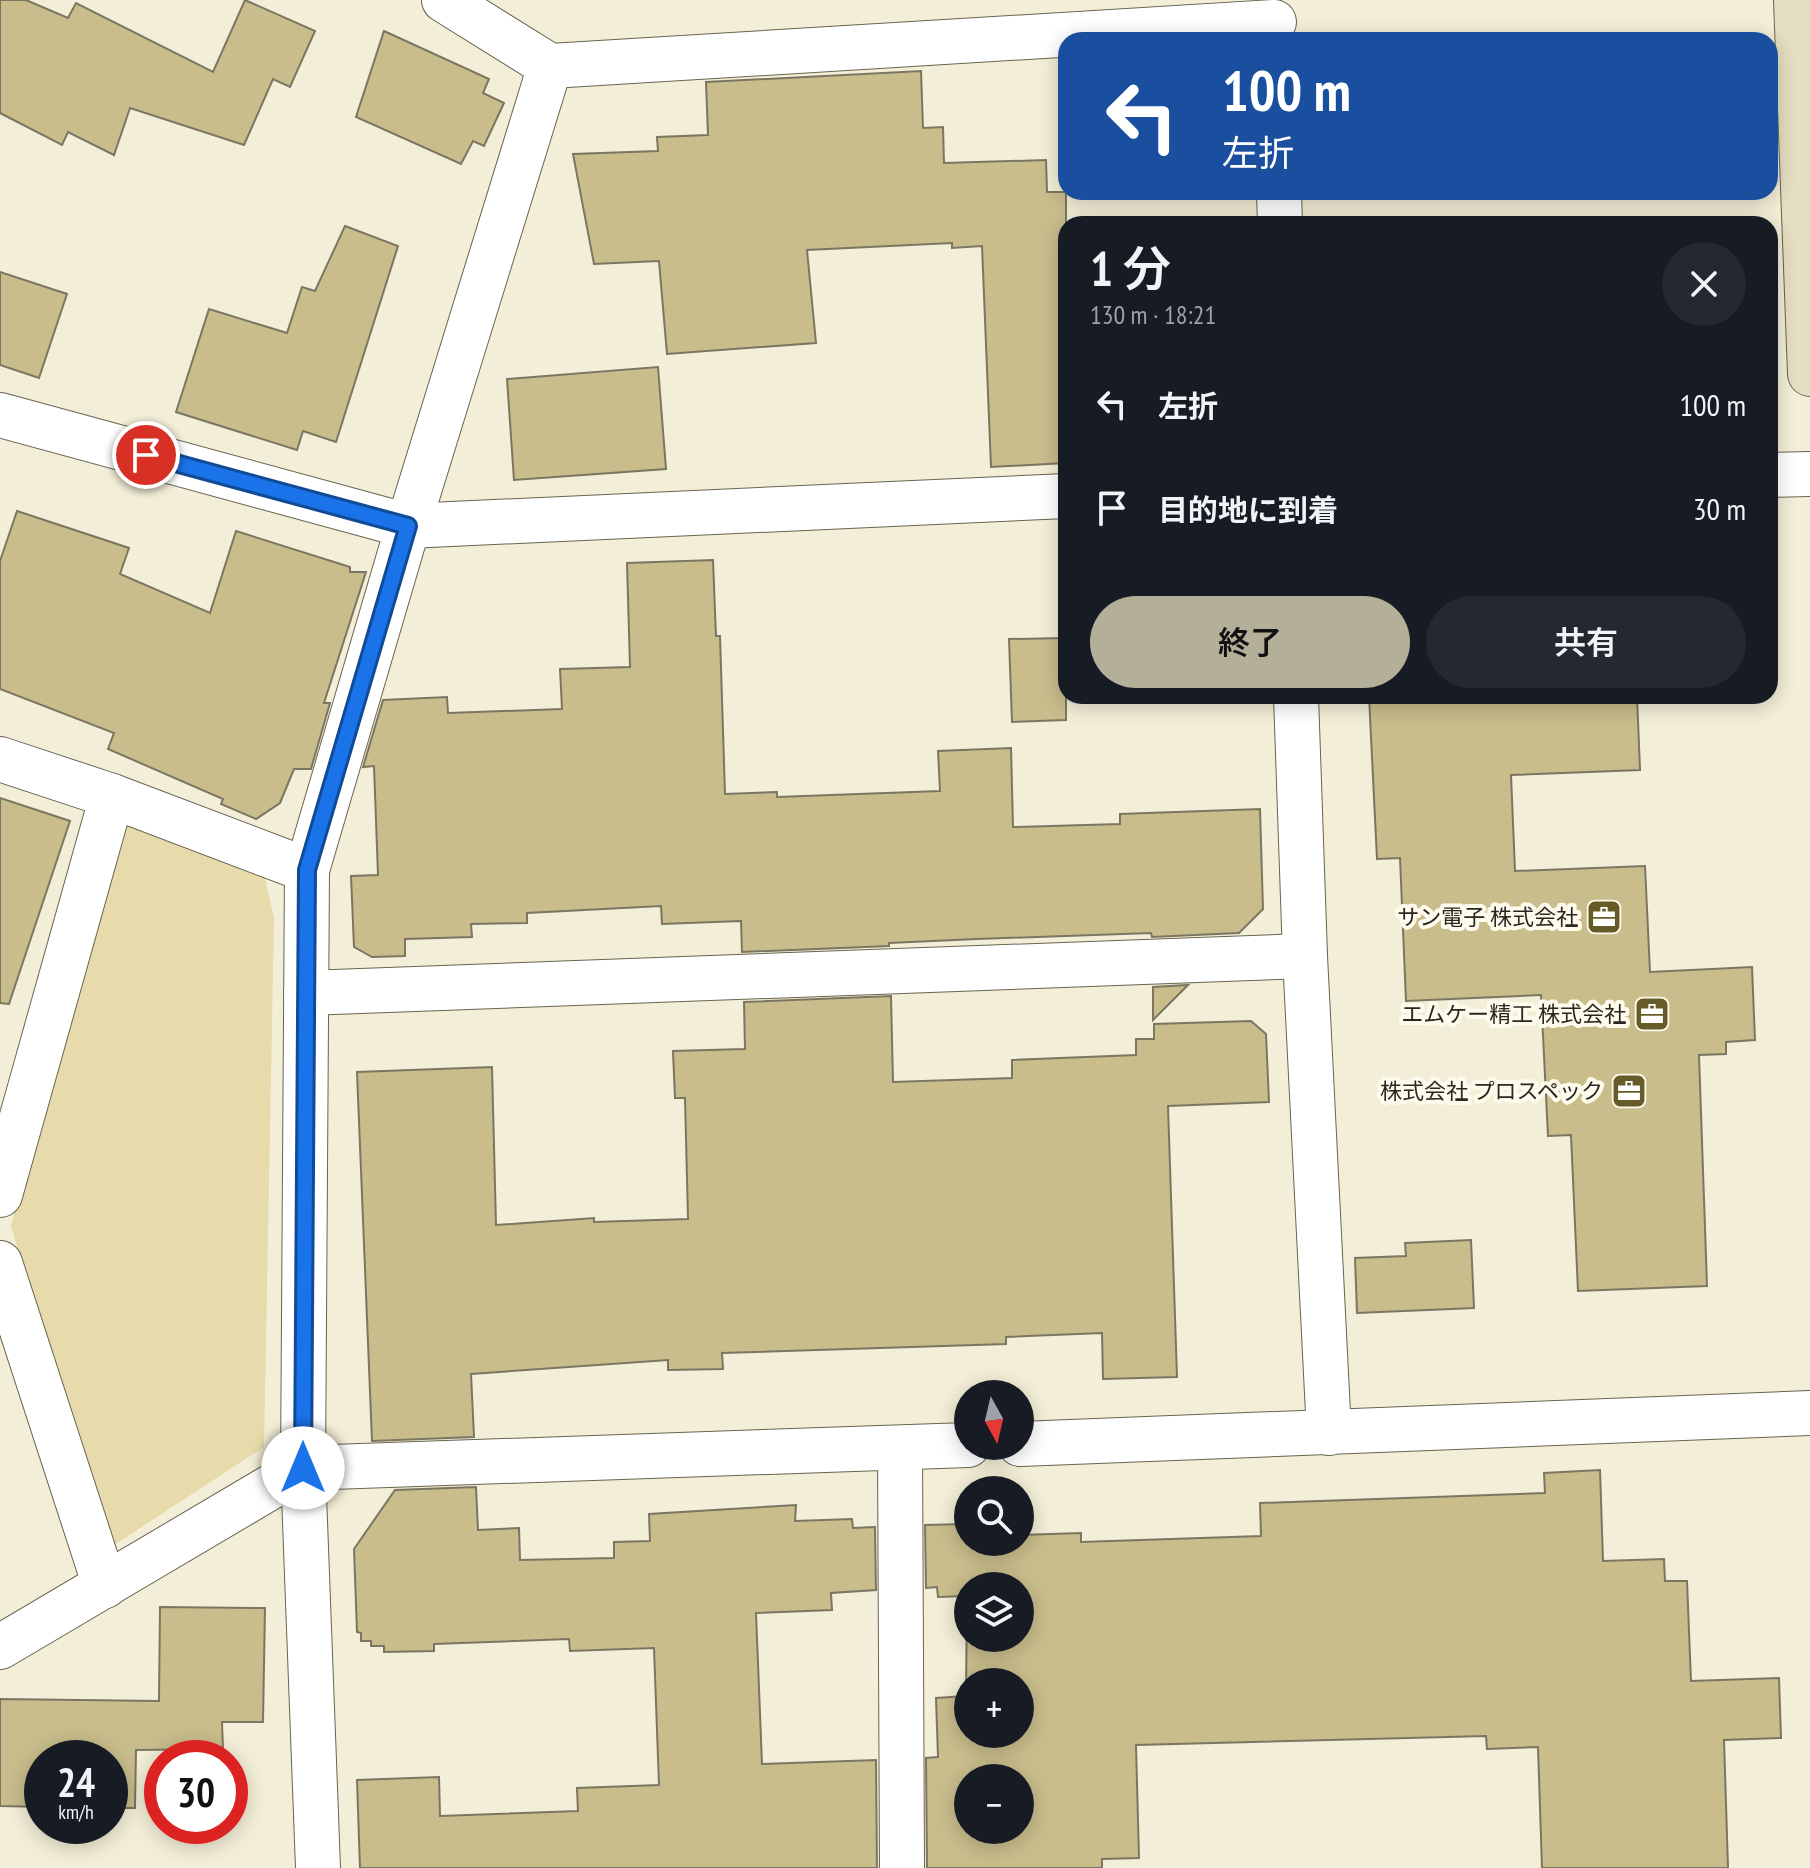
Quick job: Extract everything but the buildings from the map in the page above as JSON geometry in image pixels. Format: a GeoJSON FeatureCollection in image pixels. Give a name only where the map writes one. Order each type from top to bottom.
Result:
{"type":"FeatureCollection","features":[{"type":"Feature","properties":{"kind":"street"},"geometry":{"type":"LineString","coordinates":[[444,0],[550,66],[1058,34]]}},
{"type":"Feature","properties":{"kind":"street"},"geometry":{"type":"LineString","coordinates":[[1796,0],[1810,374]]}},
{"type":"Feature","properties":{"kind":"street"},"geometry":{"type":"LineString","coordinates":[[1097,32],[1274,21]]}},
{"type":"Feature","properties":{"kind":"street"},"geometry":{"type":"LineString","coordinates":[[318,1868],[303,1468],[307,870],[408,526],[550,66]]}},
{"type":"Feature","properties":{"kind":"street"},"geometry":{"type":"LineString","coordinates":[[0,415],[408,526],[1058,496]]}},
{"type":"Feature","properties":{"kind":"street"},"geometry":{"type":"LineString","coordinates":[[1778,475],[1810,474]]}},
{"type":"Feature","properties":{"kind":"street"},"geometry":{"type":"LineString","coordinates":[[1296,704],[1305,956],[1329,1433]]}},
{"type":"Feature","properties":{"kind":"street"},"geometry":{"type":"LineString","coordinates":[[0,759],[112,796],[307,870]]}},
{"type":"Feature","properties":{"kind":"street"},"geometry":{"type":"LineString","coordinates":[[0,1195],[112,796]]}},
{"type":"Feature","properties":{"kind":"street"},"geometry":{"type":"LineString","coordinates":[[306,993],[1305,956]]}},
{"type":"Feature","properties":{"kind":"street"},"geometry":{"type":"LineString","coordinates":[[0,1263],[105,1586]]}},
{"type":"Feature","properties":{"kind":"street"},"geometry":{"type":"LineString","coordinates":[[1034,1444],[1810,1413]]}},
{"type":"Feature","properties":{"kind":"street"},"geometry":{"type":"LineString","coordinates":[[0,1647],[303,1468],[954,1446]]}},
{"type":"Feature","properties":{"kind":"street"},"geometry":{"type":"LineString","coordinates":[[900,1448],[902,1868]]}},
{"type":"Feature","properties":{"kind":"shaded area"},"geometry":{"type":"Polygon","coordinates":[[[126,819],[263,870],[274,918],[264,1447],[108,1549],[11,1226],[126,819]]]}},
{"type":"Feature","properties":{"kind":"place","name":"サン電子 株式会社"},"geometry":{"type":"Point","coordinates":[1604,917]}},
{"type":"Feature","properties":{"kind":"place","name":"エムケー精工 株式会社"},"geometry":{"type":"Point","coordinates":[1652,1014]}},
{"type":"Feature","properties":{"kind":"place","name":"株式会社 プロスペック"},"geometry":{"type":"Point","coordinates":[1629,1091]}},
{"type":"Feature","properties":{"kind":"route"},"geometry":{"type":"LineString","coordinates":[[146,455],[408,526],[307,870],[303,1468]]}}]}
